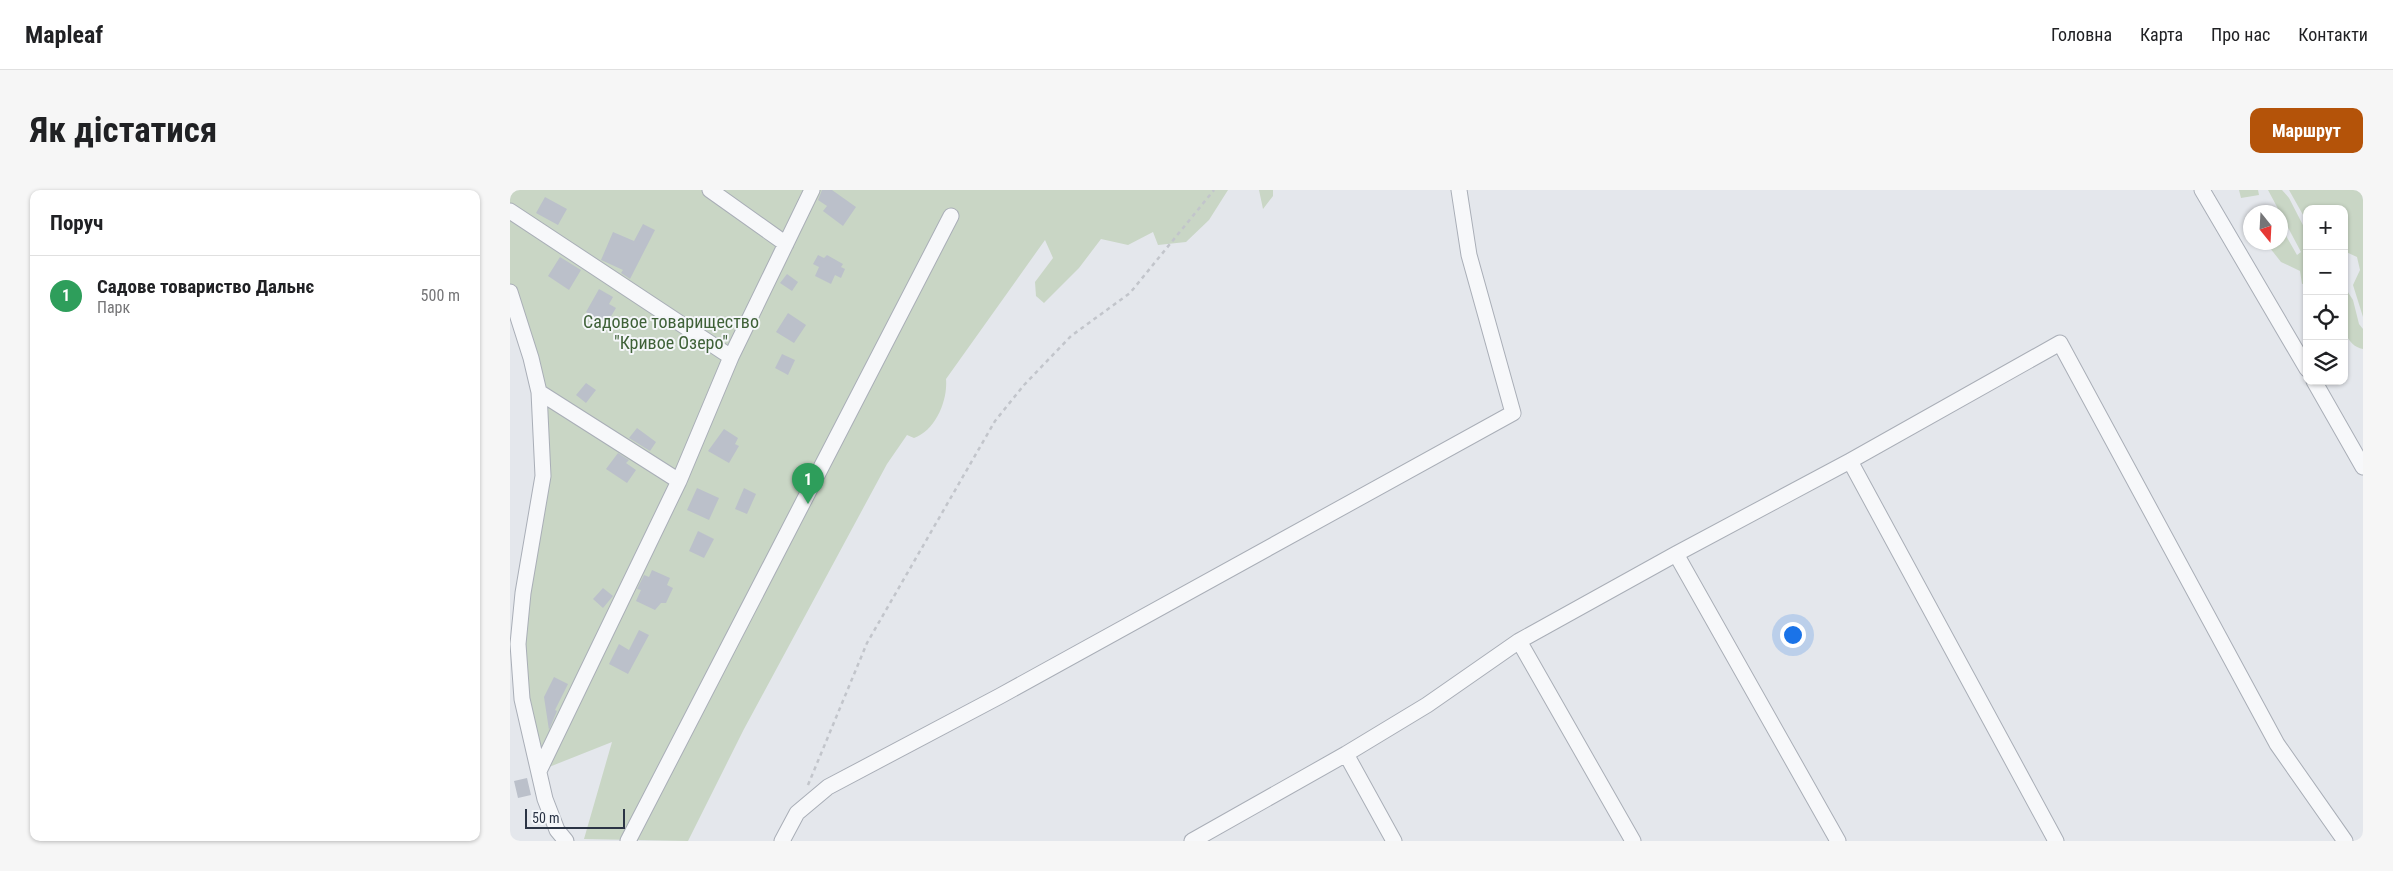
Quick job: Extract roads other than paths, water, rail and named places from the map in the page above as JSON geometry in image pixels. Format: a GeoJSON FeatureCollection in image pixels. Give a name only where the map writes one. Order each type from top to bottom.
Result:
{"type":"FeatureCollection","features":[{"type":"Feature","properties":{"kind":"street"},"geometry":{"type":"LineString","coordinates":[[710,190],[786,244]]}},
{"type":"Feature","properties":{"kind":"street"},"geometry":{"type":"LineString","coordinates":[[539,771],[679,480],[731,357],[812,190]]}},
{"type":"Feature","properties":{"kind":"street"},"geometry":{"type":"LineString","coordinates":[[782,841],[798,813],[828,787],[1000,696],[1513,413],[1469,255],[1459,190]]}},
{"type":"Feature","properties":{"kind":"street"},"geometry":{"type":"LineString","coordinates":[[2202,190],[2303,362]]}},
{"type":"Feature","properties":{"kind":"street"},"geometry":{"type":"LineString","coordinates":[[510,211],[731,357]]}},
{"type":"Feature","properties":{"kind":"street"},"geometry":{"type":"LineString","coordinates":[[628,841],[951,216]]}},
{"type":"Feature","properties":{"kind":"street"},"geometry":{"type":"LineString","coordinates":[[510,292],[539,392],[544,476],[523,593],[518,644],[522,699],[551,816],[566,841]]}},
{"type":"Feature","properties":{"kind":"street"},"geometry":{"type":"LineString","coordinates":[[1192,841],[1346,754],[1426,706],[1519,641],[1850,461],[2060,343],[2277,744],[2345,841]]}},
{"type":"Feature","properties":{"kind":"street"},"geometry":{"type":"LineString","coordinates":[[2316,385],[2363,467]]}},
{"type":"Feature","properties":{"kind":"street"},"geometry":{"type":"LineString","coordinates":[[539,392],[679,480]]}},
{"type":"Feature","properties":{"kind":"street"},"geometry":{"type":"LineString","coordinates":[[1850,461],[2056,841]]}},
{"type":"Feature","properties":{"kind":"street"},"geometry":{"type":"LineString","coordinates":[[1676,554],[1838,841]]}},
{"type":"Feature","properties":{"kind":"street"},"geometry":{"type":"LineString","coordinates":[[1519,641],[1633,841]]}},
{"type":"Feature","properties":{"kind":"street"},"geometry":{"type":"LineString","coordinates":[[1346,754],[1394,841]]}},
{"type":"Feature","properties":{"kind":"place","name":"Садове товариство Дальнє"},"geometry":{"type":"Point","coordinates":[808,504]}},
{"type":"Feature","properties":{"kind":"park label","name":"Садовое товарищество \"Кривое Озеро\""},"geometry":{"type":"Point","coordinates":[671,332]}}]}
